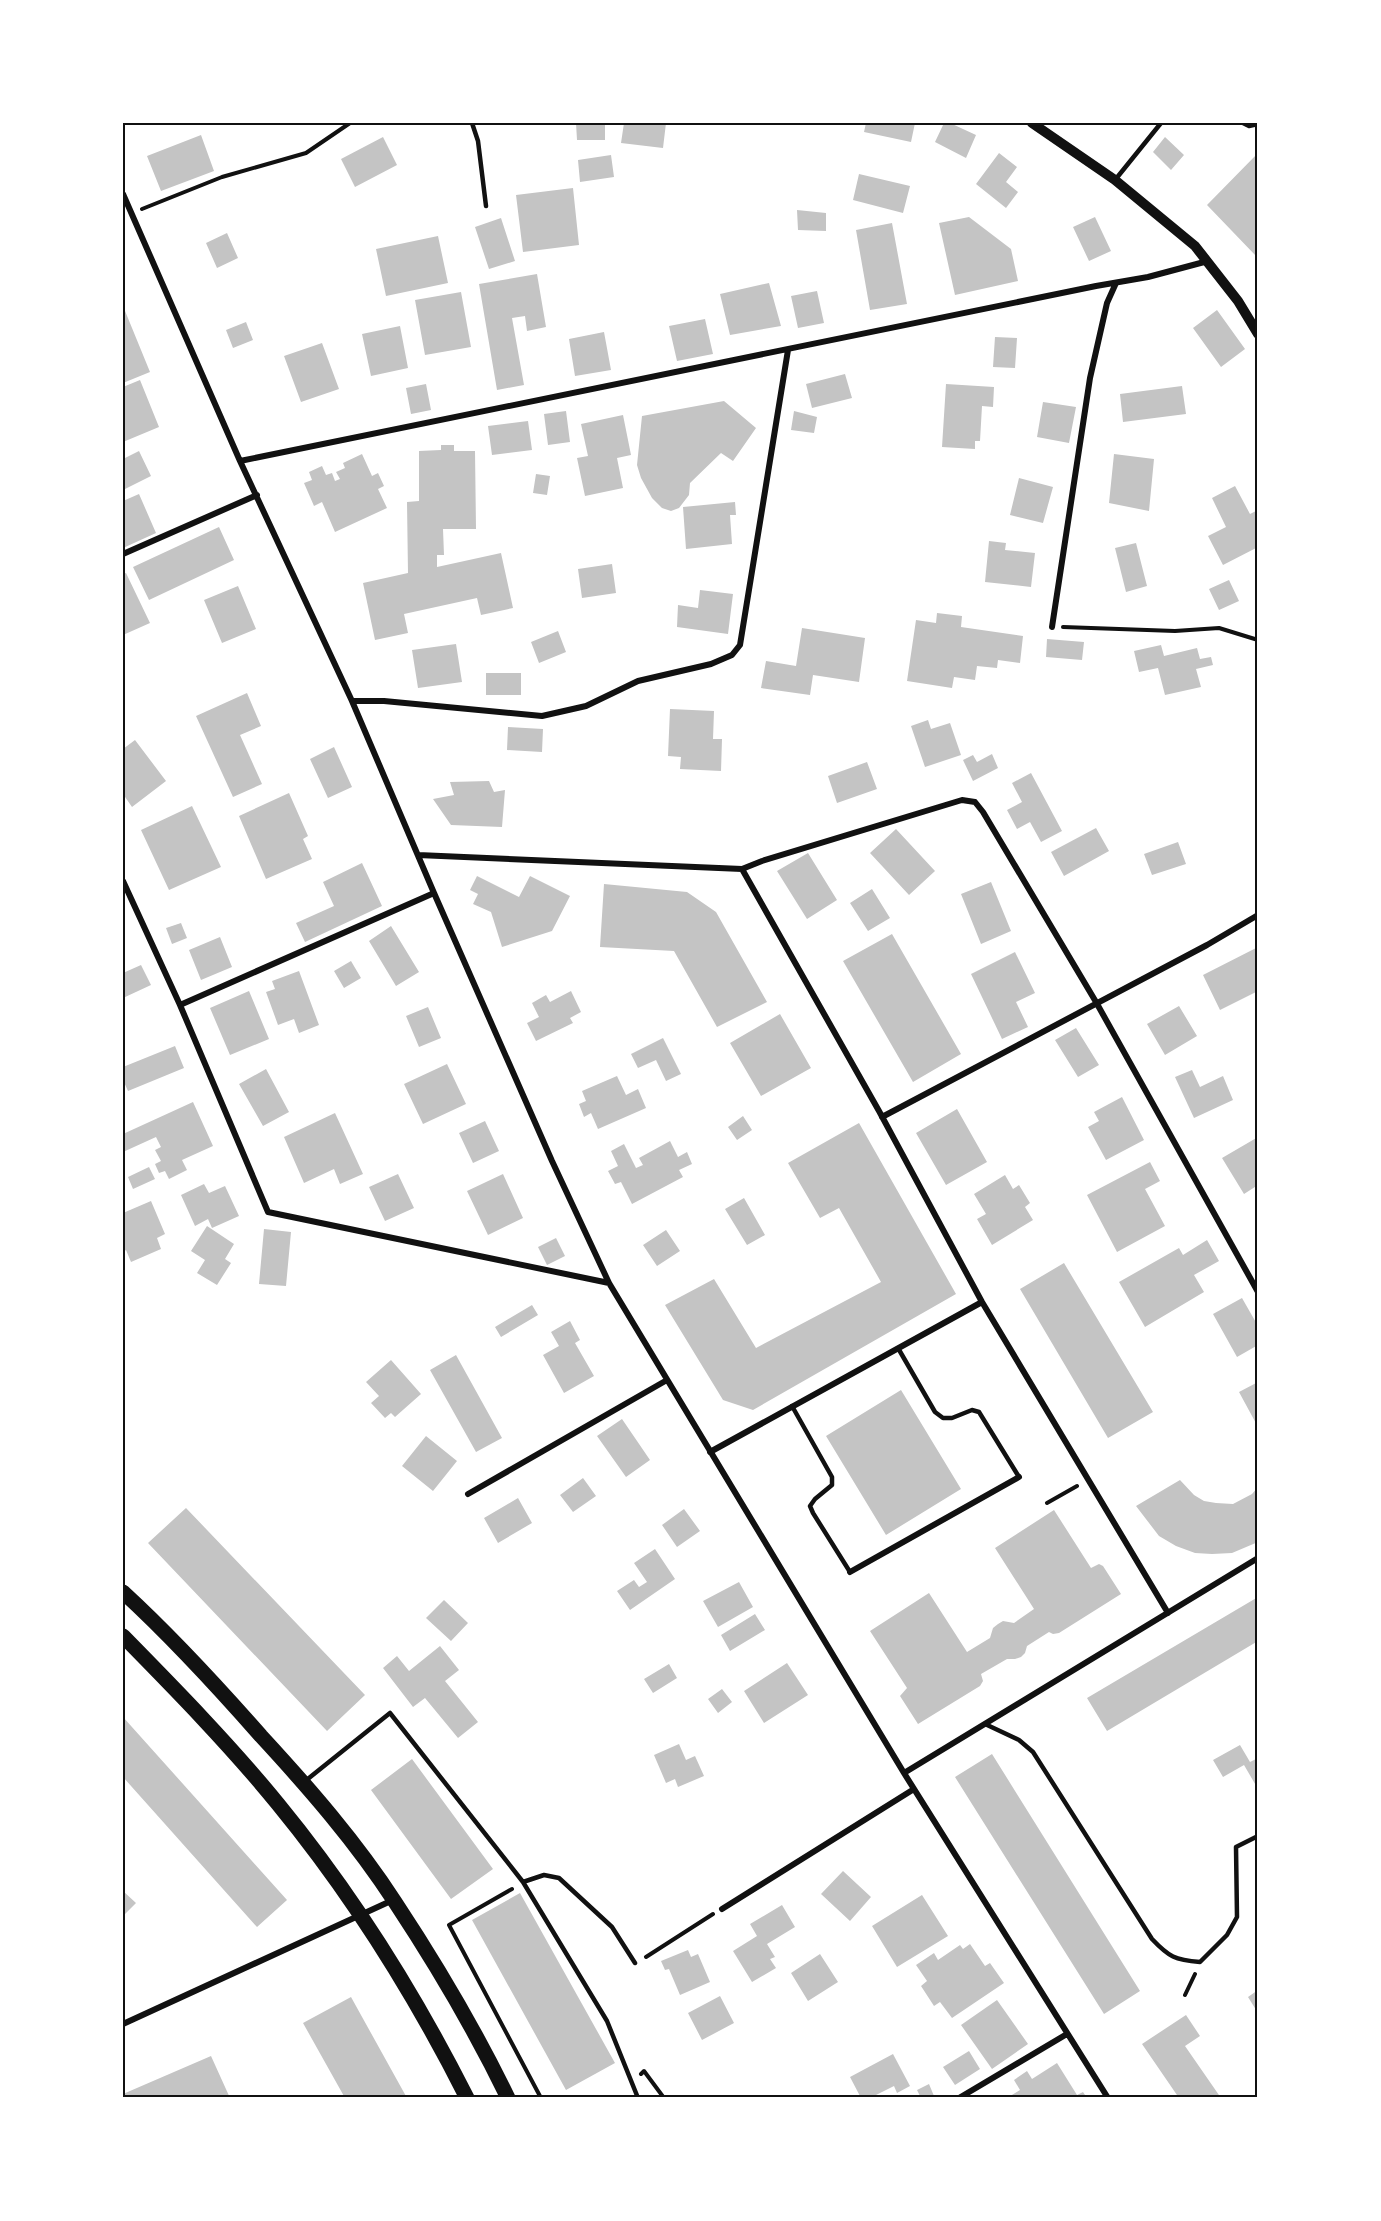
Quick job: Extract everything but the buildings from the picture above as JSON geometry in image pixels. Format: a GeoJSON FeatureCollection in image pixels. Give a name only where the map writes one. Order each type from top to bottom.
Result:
{"type":"FeatureCollection","features":[{"type":"Feature","properties":{"kind":"main road"},"geometry":{"type":"LineString","coordinates":[[123,1592],[187,1655],[303,1782],[347,1836],[394,1900],[461,2010],[508,2098]]}},
{"type":"Feature","properties":{"kind":"main road"},"geometry":{"type":"LineString","coordinates":[[123,1636],[164,1677],[277,1803],[319,1857],[360,1916],[427,2024],[467,2098]]}},
{"type":"Feature","properties":{"kind":"street"},"geometry":{"type":"LineString","coordinates":[[1032,123],[1114,180],[1181,234],[1208,261],[1238,301],[1258,334]]}},
{"type":"Feature","properties":{"kind":"street"},"geometry":{"type":"LineString","coordinates":[[123,194],[240,461],[352,701],[552,1161],[609,1283],[904,1773],[1108,2098]]}},
{"type":"Feature","properties":{"kind":"street"},"geometry":{"type":"LineString","coordinates":[[240,461],[1116,283],[1208,261]]}},
{"type":"Feature","properties":{"kind":"street"},"geometry":{"type":"LineString","coordinates":[[1052,627],[1090,378],[1107,303],[1116,283]]}},
{"type":"Feature","properties":{"kind":"street"},"geometry":{"type":"LineString","coordinates":[[352,701],[384,701],[542,716],[586,706],[638,681],[711,664],[732,656],[740,645],[788,350]]}},
{"type":"Feature","properties":{"kind":"street"},"geometry":{"type":"LineString","coordinates":[[123,554],[257,495]]}},
{"type":"Feature","properties":{"kind":"street"},"geometry":{"type":"LineString","coordinates":[[418,855],[742,869],[962,800],[975,802],[1096,1002],[1258,1292]]}},
{"type":"Feature","properties":{"kind":"street"},"geometry":{"type":"LineString","coordinates":[[742,869],[882,1117],[982,1302],[1168,1612]]}},
{"type":"Feature","properties":{"kind":"street"},"geometry":{"type":"LineString","coordinates":[[123,881],[180,1005],[268,1212],[609,1283]]}},
{"type":"Feature","properties":{"kind":"street"},"geometry":{"type":"LineString","coordinates":[[180,1005],[434,893]]}},
{"type":"Feature","properties":{"kind":"street"},"geometry":{"type":"LineString","coordinates":[[882,1117],[1207,945],[1258,915]]}},
{"type":"Feature","properties":{"kind":"street"},"geometry":{"type":"LineString","coordinates":[[710,1452],[982,1302]]}},
{"type":"Feature","properties":{"kind":"street"},"geometry":{"type":"LineString","coordinates":[[468,1494],[666,1380]]}},
{"type":"Feature","properties":{"kind":"street"},"geometry":{"type":"LineString","coordinates":[[850,1572],[1019,1477]]}},
{"type":"Feature","properties":{"kind":"street"},"geometry":{"type":"LineString","coordinates":[[904,1773],[1258,1558]]}},
{"type":"Feature","properties":{"kind":"street"},"geometry":{"type":"LineString","coordinates":[[722,1909],[914,1789]]}},
{"type":"Feature","properties":{"kind":"street"},"geometry":{"type":"LineString","coordinates":[[123,2024],[394,1900]]}},
{"type":"Feature","properties":{"kind":"street"},"geometry":{"type":"LineString","coordinates":[[959,2098],[1067,2034]]}},
{"type":"Feature","properties":{"kind":"lane"},"geometry":{"type":"LineString","coordinates":[[472,123],[478,141],[486,206]]}},
{"type":"Feature","properties":{"kind":"lane"},"geometry":{"type":"LineString","coordinates":[[1114,180],[1161,123]]}},
{"type":"Feature","properties":{"kind":"lane"},"geometry":{"type":"LineString","coordinates":[[1243,123],[1249,126],[1258,124]]}},
{"type":"Feature","properties":{"kind":"lane"},"geometry":{"type":"LineString","coordinates":[[898,1348],[934,1412],[943,1418],[952,1418],[972,1410],[979,1412],[1019,1477]]}},
{"type":"Feature","properties":{"kind":"lane"},"geometry":{"type":"LineString","coordinates":[[792,1406],[832,1477],[832,1485],[814,1499],[810,1506],[850,1572]]}},
{"type":"Feature","properties":{"kind":"lane"},"geometry":{"type":"LineString","coordinates":[[303,1782],[390,1713],[523,1882],[607,2021],[638,2098]]}},
{"type":"Feature","properties":{"kind":"lane"},"geometry":{"type":"LineString","coordinates":[[985,1724],[1019,1740],[1033,1752],[1152,1940],[1166,1954],[1184,1961],[1200,1962],[1227,1935],[1237,1917],[1236,1847],[1258,1836]]}},
{"type":"Feature","properties":{"kind":"lane"},"geometry":{"type":"LineString","coordinates":[[523,1882],[544,1875],[559,1878],[612,1927],[635,1963]]}},
{"type":"Feature","properties":{"kind":"path"},"geometry":{"type":"LineString","coordinates":[[131,213],[222,177],[306,153],[350,123]]}},
{"type":"Feature","properties":{"kind":"path"},"geometry":{"type":"LineString","coordinates":[[1052,627],[1175,631],[1220,628],[1258,640]]}},
{"type":"Feature","properties":{"kind":"path"},"geometry":{"type":"LineString","coordinates":[[1047,1503],[1088,1479]]}},
{"type":"Feature","properties":{"kind":"path"},"geometry":{"type":"LineString","coordinates":[[523,1882],[448,1924],[541,2098]]}},
{"type":"Feature","properties":{"kind":"path"},"geometry":{"type":"LineString","coordinates":[[635,1963],[722,1909]]}},
{"type":"Feature","properties":{"kind":"path"},"geometry":{"type":"LineString","coordinates":[[1185,1995],[1200,1962]]}},
{"type":"Feature","properties":{"kind":"path"},"geometry":{"type":"LineString","coordinates":[[644,2072],[664,2098]]}}]}
